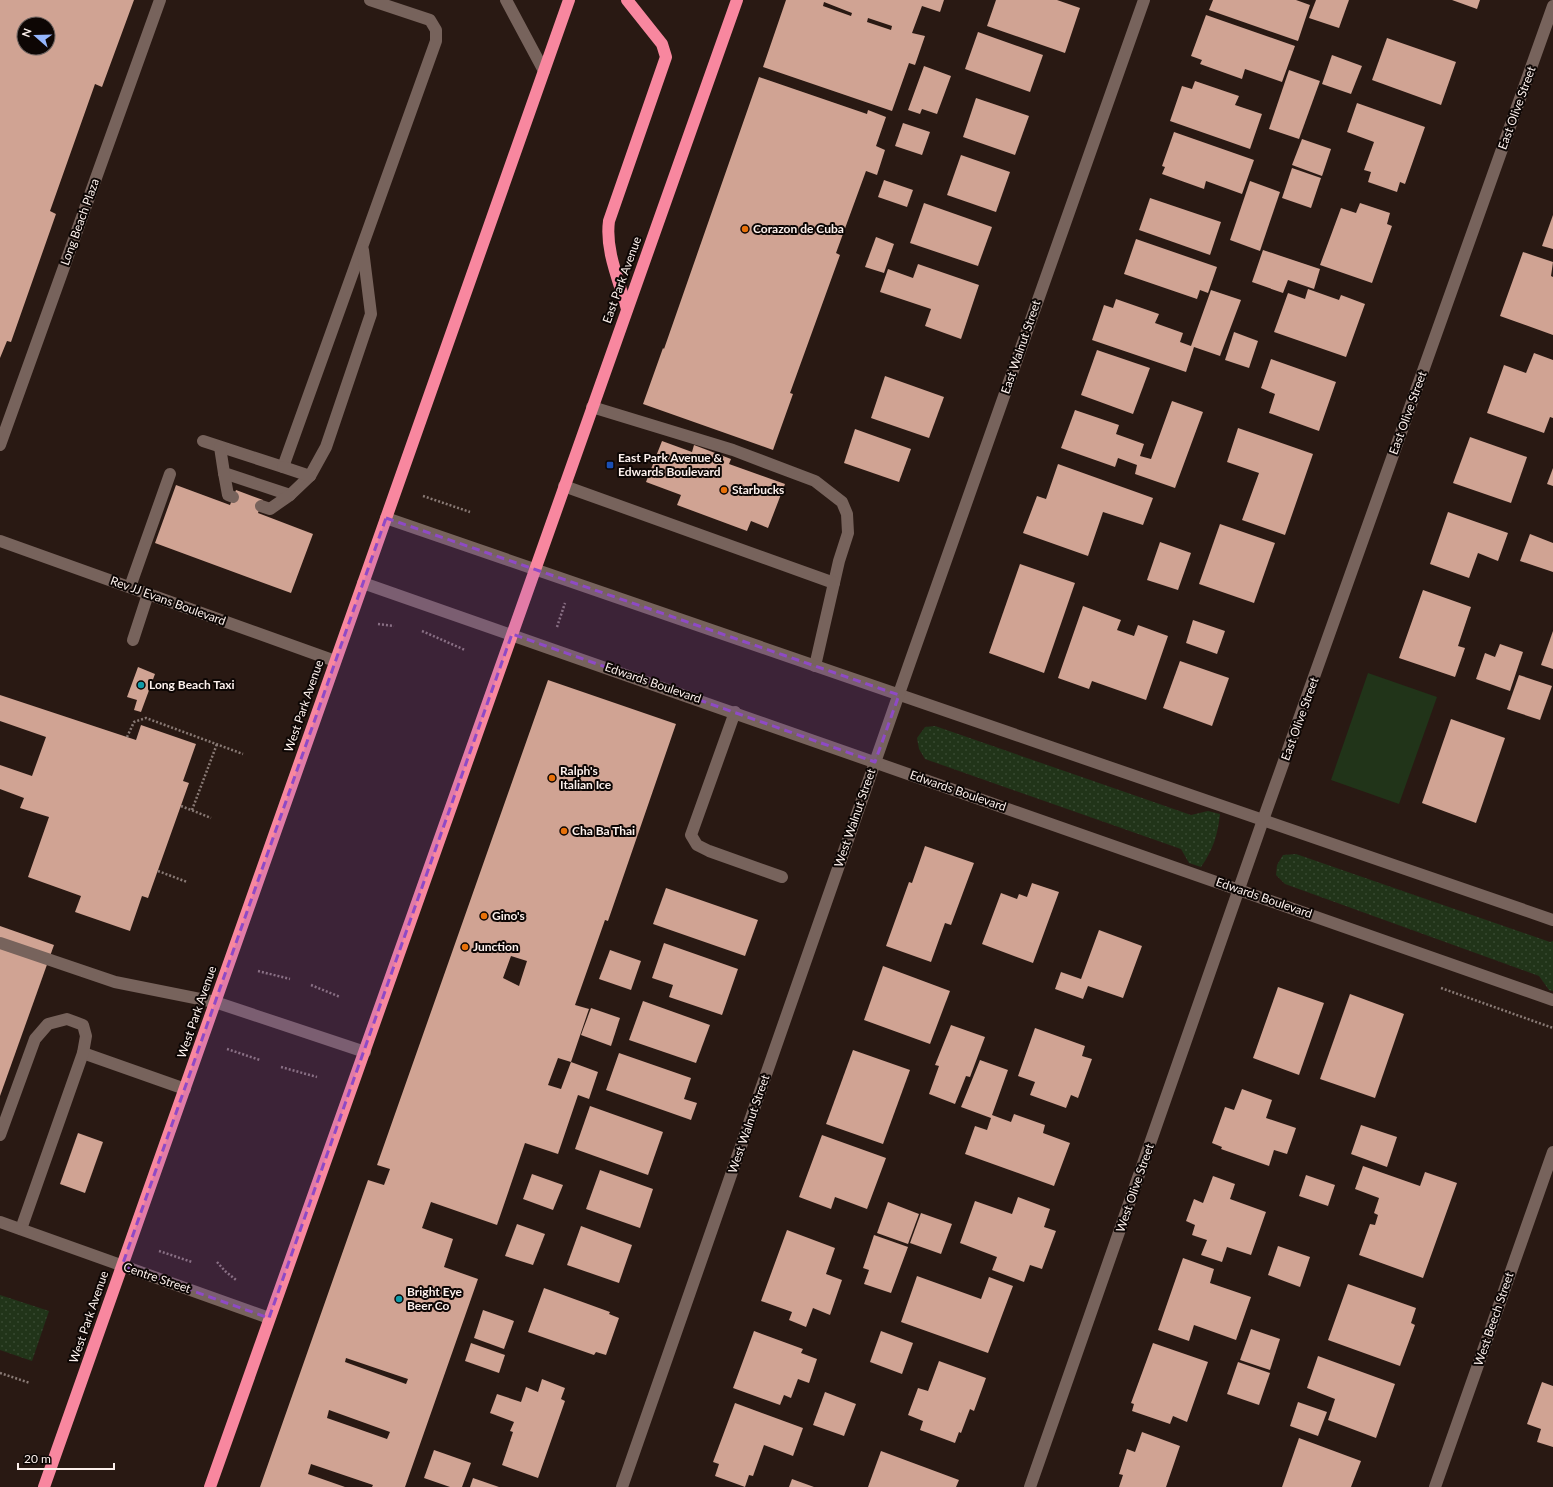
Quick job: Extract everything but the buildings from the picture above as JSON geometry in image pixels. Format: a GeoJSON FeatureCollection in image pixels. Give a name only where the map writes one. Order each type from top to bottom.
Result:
{"type":"FeatureCollection","features":[{"type":"Feature","properties":{"kind":"highway"},"geometry":{"type":"LineString","coordinates":[[386,518],[569,0]]}},
{"type":"Feature","properties":{"kind":"highway"},"geometry":{"type":"LineString","coordinates":[[627,0],[662,44],[666,57],[609,221],[607,235],[609,248],[627,309]]}},
{"type":"Feature","properties":{"kind":"highway","name":"East Park Avenue"},"geometry":{"type":"LineString","coordinates":[[534,569],[737,0]]}},
{"type":"Feature","properties":{"kind":"highway","name":"West Park Avenue"},"geometry":{"type":"LineString","coordinates":[[44,1487],[386,518]]}},
{"type":"Feature","properties":{"kind":"highway"},"geometry":{"type":"LineString","coordinates":[[210,1487],[365,1052],[534,569]]}},
{"type":"Feature","properties":{"kind":"street","name":"Long Beach Plaza"},"geometry":{"type":"LineString","coordinates":[[0,445],[160,0]]}},
{"type":"Feature","properties":{"kind":"street"},"geometry":{"type":"LineString","coordinates":[[283,467],[436,41],[436,30],[430,20],[370,0]]}},
{"type":"Feature","properties":{"kind":"street"},"geometry":{"type":"LineString","coordinates":[[506,0],[544,71]]}},
{"type":"Feature","properties":{"kind":"street","name":"East Walnut Street"},"geometry":{"type":"LineString","coordinates":[[875,762],[1144,0]]}},
{"type":"Feature","properties":{"kind":"street","name":"East Olive Street"},"geometry":{"type":"LineString","coordinates":[[1240,889],[1263,820],[1553,6]]}},
{"type":"Feature","properties":{"kind":"street"},"geometry":{"type":"LineString","coordinates":[[261,506],[270,509],[290,495],[310,476],[326,447],[372,314],[363,247]]}},
{"type":"Feature","properties":{"kind":"street"},"geometry":{"type":"LineString","coordinates":[[592,407],[733,450],[815,481],[842,502],[847,514],[848,533],[839,561],[815,666]]}},
{"type":"Feature","properties":{"kind":"street"},"geometry":{"type":"LineString","coordinates":[[203,441],[310,476]]}},
{"type":"Feature","properties":{"kind":"street"},"geometry":{"type":"LineString","coordinates":[[220,447],[228,495],[233,497]]}},
{"type":"Feature","properties":{"kind":"street"},"geometry":{"type":"LineString","coordinates":[[224,473],[290,495]]}},
{"type":"Feature","properties":{"kind":"street"},"geometry":{"type":"LineString","coordinates":[[130,587],[170,474]]}},
{"type":"Feature","properties":{"kind":"street"},"geometry":{"type":"LineString","coordinates":[[564,486],[834,583]]}},
{"type":"Feature","properties":{"kind":"street"},"geometry":{"type":"LineString","coordinates":[[386,518],[1553,920]]}},
{"type":"Feature","properties":{"kind":"street","name":"Rev JJ Evans Boulevard"},"geometry":{"type":"LineString","coordinates":[[0,540],[335,661]]}},
{"type":"Feature","properties":{"kind":"street","name":"Edwards Boulevard"},"geometry":{"type":"LineString","coordinates":[[363,583],[735,712],[1553,1000]]}},
{"type":"Feature","properties":{"kind":"street"},"geometry":{"type":"LineString","coordinates":[[133,640],[148,594]]}},
{"type":"Feature","properties":{"kind":"street"},"geometry":{"type":"LineString","coordinates":[[735,712],[691,835],[697,845],[709,851],[782,877]]}},
{"type":"Feature","properties":{"kind":"street","name":"West Walnut Street"},"geometry":{"type":"LineString","coordinates":[[622,1487],[875,762]]}},
{"type":"Feature","properties":{"kind":"street","name":"West Olive Street"},"geometry":{"type":"LineString","coordinates":[[1030,1487],[1240,889]]}},
{"type":"Feature","properties":{"kind":"street"},"geometry":{"type":"LineString","coordinates":[[0,943],[115,982],[215,1002],[365,1052]]}},
{"type":"Feature","properties":{"kind":"street"},"geometry":{"type":"LineString","coordinates":[[0,1135],[35,1039],[48,1024],[67,1019],[83,1025],[86,1036],[83,1053],[21,1229]]}},
{"type":"Feature","properties":{"kind":"street"},"geometry":{"type":"LineString","coordinates":[[83,1053],[185,1089]]}},
{"type":"Feature","properties":{"kind":"street","name":"West Beech Street"},"geometry":{"type":"LineString","coordinates":[[1435,1487],[1553,1152]]}},
{"type":"Feature","properties":{"kind":"street","name":"Centre Street"},"geometry":{"type":"LineString","coordinates":[[0,1222],[269,1318]]}},
{"type":"Feature","properties":{"kind":"path"},"geometry":{"type":"LineString","coordinates":[[423,496],[470,512]]}},
{"type":"Feature","properties":{"kind":"path"},"geometry":{"type":"LineString","coordinates":[[557,628],[567,600]]}},
{"type":"Feature","properties":{"kind":"path"},"geometry":{"type":"LineString","coordinates":[[378,624],[394,626]]}},
{"type":"Feature","properties":{"kind":"path"},"geometry":{"type":"LineString","coordinates":[[422,631],[465,650]]}},
{"type":"Feature","properties":{"kind":"path"},"geometry":{"type":"LineString","coordinates":[[127,737],[134,722],[146,718],[243,754]]}},
{"type":"Feature","properties":{"kind":"path"},"geometry":{"type":"LineString","coordinates":[[192,810],[217,744]]}},
{"type":"Feature","properties":{"kind":"path"},"geometry":{"type":"LineString","coordinates":[[181,806],[211,818]]}},
{"type":"Feature","properties":{"kind":"path"},"geometry":{"type":"LineString","coordinates":[[158,871],[187,882]]}},
{"type":"Feature","properties":{"kind":"path"},"geometry":{"type":"LineString","coordinates":[[258,971],[290,979]]}},
{"type":"Feature","properties":{"kind":"path"},"geometry":{"type":"LineString","coordinates":[[311,985],[340,997]]}},
{"type":"Feature","properties":{"kind":"path"},"geometry":{"type":"LineString","coordinates":[[227,1049],[260,1060]]}},
{"type":"Feature","properties":{"kind":"path"},"geometry":{"type":"LineString","coordinates":[[281,1067],[317,1077]]}},
{"type":"Feature","properties":{"kind":"path"},"geometry":{"type":"LineString","coordinates":[[159,1250],[192,1262]]}},
{"type":"Feature","properties":{"kind":"path"},"geometry":{"type":"LineString","coordinates":[[217,1262],[225,1271],[238,1281]]}},
{"type":"Feature","properties":{"kind":"path"},"geometry":{"type":"LineString","coordinates":[[0,1373],[30,1383]]}},
{"type":"Feature","properties":{"kind":"highlighted area"},"geometry":{"type":"Polygon","coordinates":[[[386,518],[899,695],[875,762],[512,634],[269,1318],[122,1266],[386,518]]]}},
{"type":"Feature","properties":{"kind":"green space"},"geometry":{"type":"Polygon","coordinates":[[[1368,673],[1437,697],[1399,804],[1331,780],[1368,673]]]}},
{"type":"Feature","properties":{"kind":"green space"},"geometry":{"type":"Polygon","coordinates":[[[935,726],[1191,815],[1208,811],[1220,814],[1218,828],[1212,848],[1201,867],[1189,863],[1181,849],[925,759],[919,749],[917,738],[925,727],[935,726]]]}},
{"type":"Feature","properties":{"kind":"green space"},"geometry":{"type":"Polygon","coordinates":[[[1296,854],[1550,942],[1553,941],[1553,991],[1549,990],[1539,976],[1285,884],[1276,875],[1277,865],[1283,855],[1296,854]]]}},
{"type":"Feature","properties":{"kind":"green space"},"geometry":{"type":"Polygon","coordinates":[[[0,1295],[49,1311],[32,1361],[0,1350],[0,1295]]]}},
{"type":"Feature","properties":{"kind":"place","name":"Corazon de Cuba"},"geometry":{"type":"Point","coordinates":[745,229]}},
{"type":"Feature","properties":{"kind":"place","name":"East Park Avenue & Edwards Boulevard"},"geometry":{"type":"Point","coordinates":[610,465]}},
{"type":"Feature","properties":{"kind":"place","name":"Starbucks"},"geometry":{"type":"Point","coordinates":[724,490]}},
{"type":"Feature","properties":{"kind":"place","name":"Long Beach Taxi"},"geometry":{"type":"Point","coordinates":[141,685]}},
{"type":"Feature","properties":{"kind":"place","name":"Ralph's Italian Ice"},"geometry":{"type":"Point","coordinates":[552,778]}},
{"type":"Feature","properties":{"kind":"place","name":"Cha Ba Thai"},"geometry":{"type":"Point","coordinates":[564,831]}},
{"type":"Feature","properties":{"kind":"place","name":"Gino's"},"geometry":{"type":"Point","coordinates":[484,916]}},
{"type":"Feature","properties":{"kind":"place","name":"Junction"},"geometry":{"type":"Point","coordinates":[465,947]}},
{"type":"Feature","properties":{"kind":"place","name":"Bright Eye Beer Co"},"geometry":{"type":"Point","coordinates":[399,1299]}}]}
